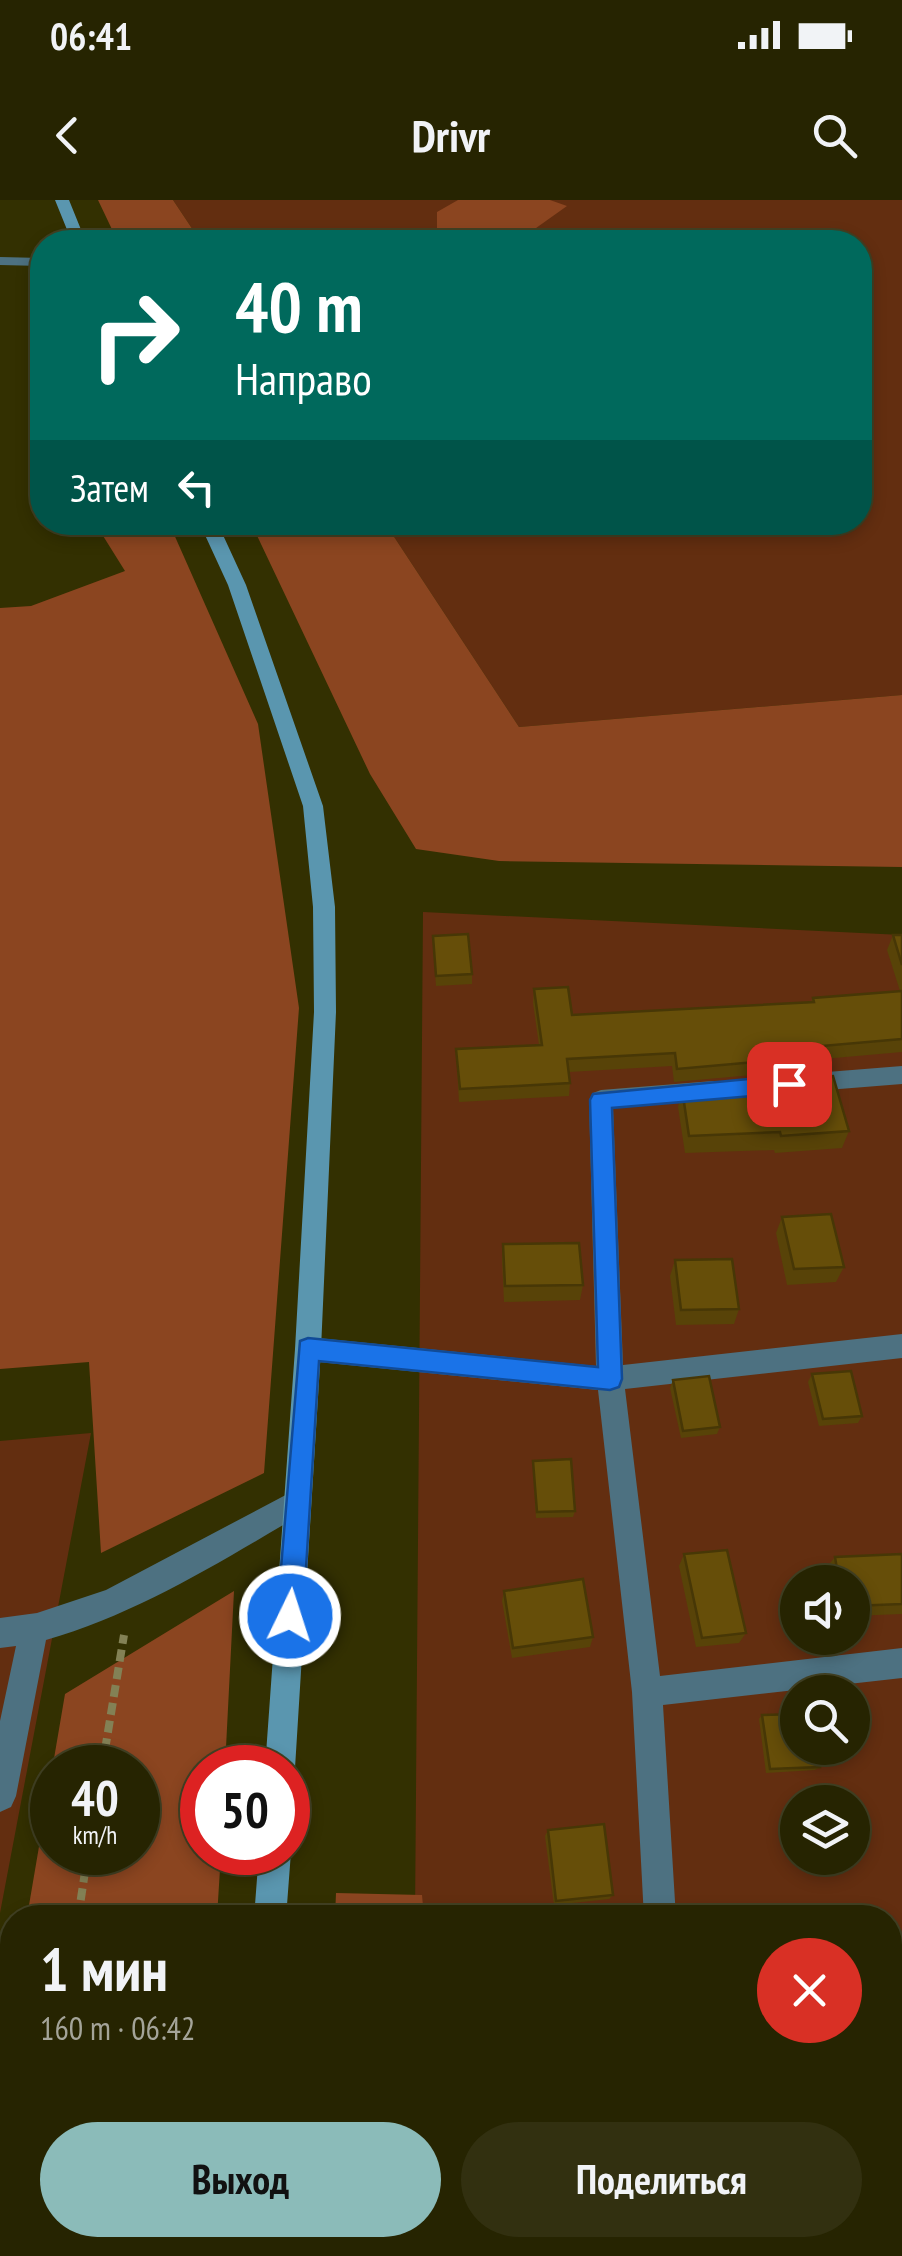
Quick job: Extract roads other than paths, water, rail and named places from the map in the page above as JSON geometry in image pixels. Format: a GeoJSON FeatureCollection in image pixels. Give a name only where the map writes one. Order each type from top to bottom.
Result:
{"type":"FeatureCollection","features":[{"type":"Feature","properties":{"kind":"main road"},"geometry":{"type":"LineString","coordinates":[[62,200],[74,230]]}},
{"type":"Feature","properties":{"kind":"main road"},"geometry":{"type":"LineString","coordinates":[[214,535],[237,585],[313,806],[324,907],[325,1012],[308,1349],[281,1745]]}},
{"type":"Feature","properties":{"kind":"main road"},"geometry":{"type":"LineString","coordinates":[[271,1905],[273,1875]]}},
{"type":"Feature","properties":{"kind":"street"},"geometry":{"type":"LineString","coordinates":[[0,261],[30,262]]}},
{"type":"Feature","properties":{"kind":"street"},"geometry":{"type":"LineString","coordinates":[[770,1086],[902,1074]]}},
{"type":"Feature","properties":{"kind":"street"},"geometry":{"type":"LineString","coordinates":[[659,1905],[647,1692],[610,1379],[601,1100],[733,1089]]}},
{"type":"Feature","properties":{"kind":"street"},"geometry":{"type":"LineString","coordinates":[[308,1349],[610,1379],[902,1346]]}},
{"type":"Feature","properties":{"kind":"street"},"geometry":{"type":"LineString","coordinates":[[0,1634],[33,1632],[130,1594],[297,1502]]}},
{"type":"Feature","properties":{"kind":"street"},"geometry":{"type":"LineString","coordinates":[[0,1796],[33,1632]]}},
{"type":"Feature","properties":{"kind":"street"},"geometry":{"type":"LineString","coordinates":[[647,1692],[902,1663]]}}]}
